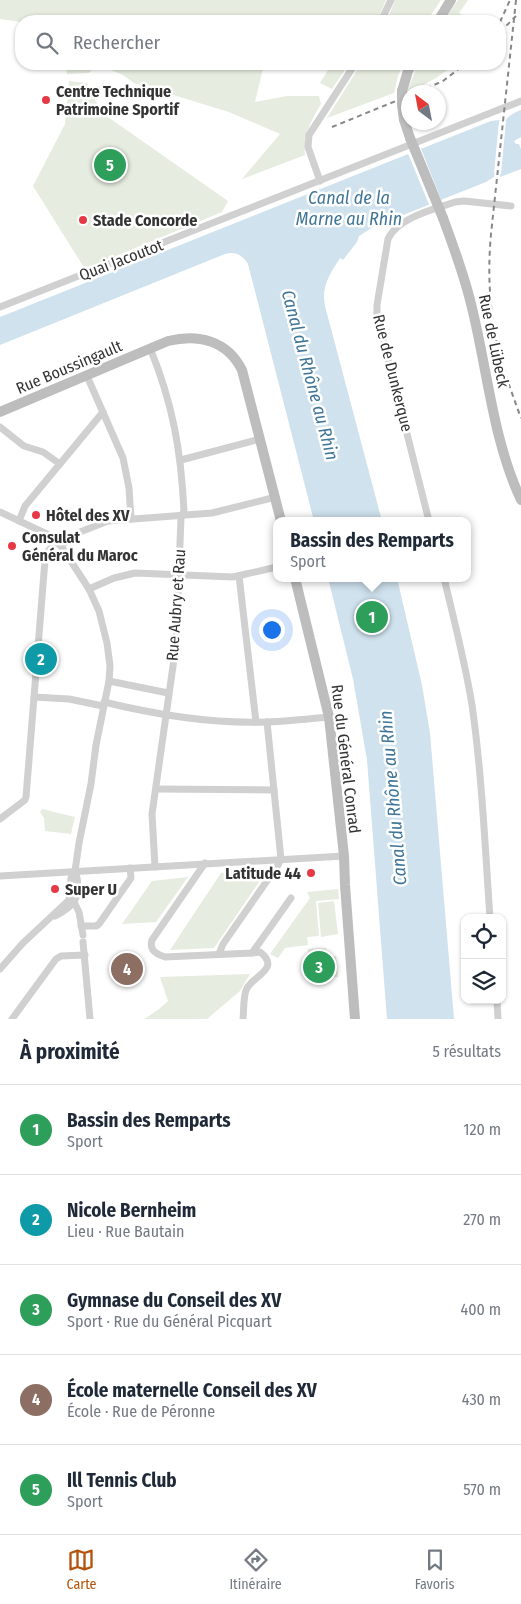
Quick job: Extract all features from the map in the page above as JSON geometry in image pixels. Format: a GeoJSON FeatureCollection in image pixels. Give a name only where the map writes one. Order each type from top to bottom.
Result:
{"type":"FeatureCollection","features":[{"type":"Feature","properties":{"kind":"main road"},"geometry":{"type":"LineString","coordinates":[[442,15],[451,0]]}},
{"type":"Feature","properties":{"kind":"main road","name":"Rue de Lübeck"},"geometry":{"type":"LineString","coordinates":[[409,70],[402,91],[404,120],[464,277],[501,446],[521,500]]}},
{"type":"Feature","properties":{"kind":"main road"},"geometry":{"type":"LineString","coordinates":[[150,348],[168,341],[196,338],[214,342],[236,359],[242,370],[281,517]]}},
{"type":"Feature","properties":{"kind":"main road","name":"Rue Boussingault"},"geometry":{"type":"LineString","coordinates":[[0,412],[150,348]]}},
{"type":"Feature","properties":{"kind":"main road","name":"Rue du Général Conrad"},"geometry":{"type":"LineString","coordinates":[[296,582],[329,717],[344,856],[355,1019]]}},
{"type":"Feature","properties":{"kind":"street"},"geometry":{"type":"LineString","coordinates":[[384,15],[391,0]]}},
{"type":"Feature","properties":{"kind":"street"},"geometry":{"type":"LineString","coordinates":[[320,182],[308,147],[309,134],[351,70]]}},
{"type":"Feature","properties":{"kind":"street","name":"Quai Jacoutot"},"geometry":{"type":"LineString","coordinates":[[0,307],[521,101]]}},
{"type":"Feature","properties":{"kind":"street","name":"Rue de Dunkerque"},"geometry":{"type":"LineString","coordinates":[[428,517],[377,315],[388,240],[393,231],[402,223],[455,202],[464,201],[511,206]]}},
{"type":"Feature","properties":{"kind":"street","name":"Rue Aubry et Rau"},"geometry":{"type":"LineString","coordinates":[[150,348],[168,397],[181,460],[184,511],[182,515],[176,645],[152,814],[155,866]]}},
{"type":"Feature","properties":{"kind":"street"},"geometry":{"type":"LineString","coordinates":[[87,376],[123,458],[130,488],[131,518]]}},
{"type":"Feature","properties":{"kind":"street"},"geometry":{"type":"LineString","coordinates":[[19,521],[25,506],[103,412]]}},
{"type":"Feature","properties":{"kind":"street"},"geometry":{"type":"LineString","coordinates":[[0,427],[24,446],[43,452],[60,464]]}},
{"type":"Feature","properties":{"kind":"street"},"geometry":{"type":"LineString","coordinates":[[181,460],[260,439]]}},
{"type":"Feature","properties":{"kind":"street"},"geometry":{"type":"LineString","coordinates":[[0,819],[26,797],[45,560],[48,551],[80,532],[108,521],[212,513],[276,498]]}},
{"type":"Feature","properties":{"kind":"street"},"geometry":{"type":"LineString","coordinates":[[0,513],[49,535],[59,544],[89,589],[99,611],[106,633],[110,666],[109,681],[75,871],[71,878],[69,900],[23,943],[0,969]]}},
{"type":"Feature","properties":{"kind":"street"},"geometry":{"type":"LineString","coordinates":[[89,589],[114,578],[135,573],[238,576],[273,568]]}},
{"type":"Feature","properties":{"kind":"street"},"geometry":{"type":"LineString","coordinates":[[238,576],[256,722]]}},
{"type":"Feature","properties":{"kind":"street"},"geometry":{"type":"LineString","coordinates":[[445,582],[464,660],[472,706],[480,780],[490,914]]}},
{"type":"Feature","properties":{"kind":"street"},"geometry":{"type":"LineString","coordinates":[[109,681],[168,693]]}},
{"type":"Feature","properties":{"kind":"street"},"geometry":{"type":"LineString","coordinates":[[34,697],[104,704],[165,715],[216,720],[268,722],[329,717]]}},
{"type":"Feature","properties":{"kind":"street"},"geometry":{"type":"LineString","coordinates":[[219,954],[223,944],[281,859],[268,722]]}},
{"type":"Feature","properties":{"kind":"street"},"geometry":{"type":"LineString","coordinates":[[156,789],[274,790]]}},
{"type":"Feature","properties":{"kind":"street"},"geometry":{"type":"LineString","coordinates":[[0,876],[344,856]]}},
{"type":"Feature","properties":{"kind":"street"},"geometry":{"type":"LineString","coordinates":[[205,864],[150,945],[159,955],[165,957],[260,952],[266,956],[268,964],[266,971],[246,989],[242,1019]]}},
{"type":"Feature","properties":{"kind":"street"},"geometry":{"type":"LineString","coordinates":[[81,926],[99,924],[131,878],[130,868]]}},
{"type":"Feature","properties":{"kind":"street"},"geometry":{"type":"LineString","coordinates":[[48,920],[75,903],[78,897],[78,880],[75,871]]}},
{"type":"Feature","properties":{"kind":"street"},"geometry":{"type":"LineString","coordinates":[[70,893],[79,912],[85,954],[90,1019]]}},
{"type":"Feature","properties":{"kind":"street"},"geometry":{"type":"LineString","coordinates":[[252,953],[291,898]]}},
{"type":"Feature","properties":{"kind":"street"},"geometry":{"type":"LineString","coordinates":[[12,1019],[56,958],[85,954]]}},
{"type":"Feature","properties":{"kind":"street"},"geometry":{"type":"LineString","coordinates":[[497,1004],[498,1019]]}},
{"type":"Feature","properties":{"kind":"shaded area"},"geometry":{"type":"Polygon","coordinates":[[[0,0],[386,0],[380,15],[15,15],[15,21],[0,19],[0,0]]]}},
{"type":"Feature","properties":{"kind":"shaded area"},"geometry":{"type":"Polygon","coordinates":[[[395,0],[441,0],[431,15],[389,15],[395,0]]]}},
{"type":"Feature","properties":{"kind":"shaded area"},"geometry":{"type":"Polygon","coordinates":[[[458,0],[468,0],[459,13],[462,15],[448,15],[458,0]]]}},
{"type":"Feature","properties":{"kind":"shaded area"},"geometry":{"type":"Polygon","coordinates":[[[67,70],[92,70],[89,73],[67,74],[67,70]]]}},
{"type":"Feature","properties":{"kind":"shaded area"},"geometry":{"type":"Polygon","coordinates":[[[111,70],[263,70],[255,102],[287,96],[319,96],[321,104],[311,122],[305,141],[305,155],[242,179],[280,134],[229,112],[134,83],[123,75],[111,70]]]}},
{"type":"Feature","properties":{"kind":"shaded area"},"geometry":{"type":"Polygon","coordinates":[[[328,70],[345,70],[332,89],[320,83],[328,70]]]}},
{"type":"Feature","properties":{"kind":"shaded area"},"geometry":{"type":"Polygon","coordinates":[[[357,70],[400,70],[394,93],[327,118],[357,70]]]}},
{"type":"Feature","properties":{"kind":"shaded area"},"geometry":{"type":"Polygon","coordinates":[[[416,70],[447,70],[423,85],[410,85],[416,70]]]}},
{"type":"Feature","properties":{"kind":"shaded area"},"geometry":{"type":"Polygon","coordinates":[[[69,81],[87,83],[105,115],[228,201],[222,212],[85,269],[33,186],[65,124],[69,81]]]}},
{"type":"Feature","properties":{"kind":"shaded area"},"geometry":{"type":"Polygon","coordinates":[[[42,809],[75,817],[71,834],[45,831],[44,818],[40,812],[42,809]]]}},
{"type":"Feature","properties":{"kind":"shaded area"},"geometry":{"type":"Polygon","coordinates":[[[268,869],[214,948],[170,950],[221,873],[268,869]]]}},
{"type":"Feature","properties":{"kind":"shaded area"},"geometry":{"type":"Polygon","coordinates":[[[188,877],[156,922],[122,924],[152,881],[188,877]]]}},
{"type":"Feature","properties":{"kind":"shaded area"},"geometry":{"type":"Polygon","coordinates":[[[338,889],[339,899],[316,901],[319,936],[307,937],[308,945],[285,948],[278,958],[270,954],[310,898],[307,892],[338,889]]]}},
{"type":"Feature","properties":{"kind":"shaded area"},"geometry":{"type":"Polygon","coordinates":[[[334,901],[338,934],[321,937],[318,903],[334,901]]]}},
{"type":"Feature","properties":{"kind":"shaded area"},"geometry":{"type":"Polygon","coordinates":[[[326,948],[327,956],[336,956],[338,977],[329,978],[329,983],[311,984],[308,949],[326,948]]]}},
{"type":"Feature","properties":{"kind":"shaded area"},"geometry":{"type":"Polygon","coordinates":[[[250,974],[240,991],[207,1019],[144,1019],[168,1001],[160,977],[250,974]]]}},
{"type":"Feature","properties":{"kind":"water"},"geometry":{"type":"Polygon","coordinates":[[[521,110],[521,137],[514,141],[516,144],[519,144],[521,149],[521,169],[500,177],[500,170],[495,171],[494,177],[486,182],[373,227],[359,236],[357,242],[343,260],[340,258],[325,286],[325,306],[381,517],[313,517],[248,264],[238,255],[232,253],[225,254],[0,345],[0,317],[491,121],[500,120],[500,124],[505,122],[512,114],[521,110]]]}},
{"type":"Feature","properties":{"kind":"water","name":"Canal du Rhône au Rhin"},"geometry":{"type":"Polygon","coordinates":[[[329,582],[398,582],[422,685],[430,733],[454,1019],[387,1019],[367,760],[353,679],[329,582]]]}},
{"type":"Feature","properties":{"kind":"pier"},"geometry":{"type":"Polygon","coordinates":[[[499,121],[506,121],[501,174],[494,173],[499,121]]]}},
{"type":"Feature","properties":{"kind":"pier"},"geometry":{"type":"Polygon","coordinates":[[[420,146],[442,202],[430,207],[407,151],[420,146]]]}},
{"type":"Feature","properties":{"kind":"railway"},"geometry":{"type":"LineString","coordinates":[[503,15],[510,0]]}},
{"type":"Feature","properties":{"kind":"railway"},"geometry":{"type":"LineString","coordinates":[[516,0],[489,266],[492,313],[497,345],[521,418]]}},
{"type":"Feature","properties":{"kind":"railway"},"geometry":{"type":"LineString","coordinates":[[506,26],[516,16]]}},
{"type":"Feature","properties":{"kind":"railway"},"geometry":{"type":"LineString","coordinates":[[434,85],[443,81],[457,70]]}},
{"type":"Feature","properties":{"kind":"railway"},"geometry":{"type":"LineString","coordinates":[[332,127],[401,99]]}},
{"type":"Feature","properties":{"kind":"place","name":"Centre Technique Patrimoine Sportif"},"geometry":{"type":"Point","coordinates":[46,100]}},
{"type":"Feature","properties":{"kind":"place","name":"Ill Tennis Club"},"geometry":{"type":"Point","coordinates":[110,165]}},
{"type":"Feature","properties":{"kind":"place","name":"Stade Concorde"},"geometry":{"type":"Point","coordinates":[83,220]}},
{"type":"Feature","properties":{"kind":"place","name":"Hôtel des XV"},"geometry":{"type":"Point","coordinates":[36,515]}},
{"type":"Feature","properties":{"kind":"place","name":"Consulat Général du Maroc"},"geometry":{"type":"Point","coordinates":[12,546]}},
{"type":"Feature","properties":{"kind":"place","name":"Bassin des Remparts"},"geometry":{"type":"Point","coordinates":[372,617]}},
{"type":"Feature","properties":{"kind":"place","name":"Nicole Bernheim"},"geometry":{"type":"Point","coordinates":[41,659]}},
{"type":"Feature","properties":{"kind":"place","name":"Latitude 44"},"geometry":{"type":"Point","coordinates":[311,873]}},
{"type":"Feature","properties":{"kind":"place","name":"Super U"},"geometry":{"type":"Point","coordinates":[55,889]}},
{"type":"Feature","properties":{"kind":"place","name":"Gymnase du Conseil des XV"},"geometry":{"type":"Point","coordinates":[319,967]}},
{"type":"Feature","properties":{"kind":"place","name":"École maternelle Conseil des XV"},"geometry":{"type":"Point","coordinates":[127,969]}},
{"type":"Feature","properties":{"kind":"water label","name":"Canal de la Marne au Rhin"},"geometry":{"type":"Point","coordinates":[349,208]}}]}
